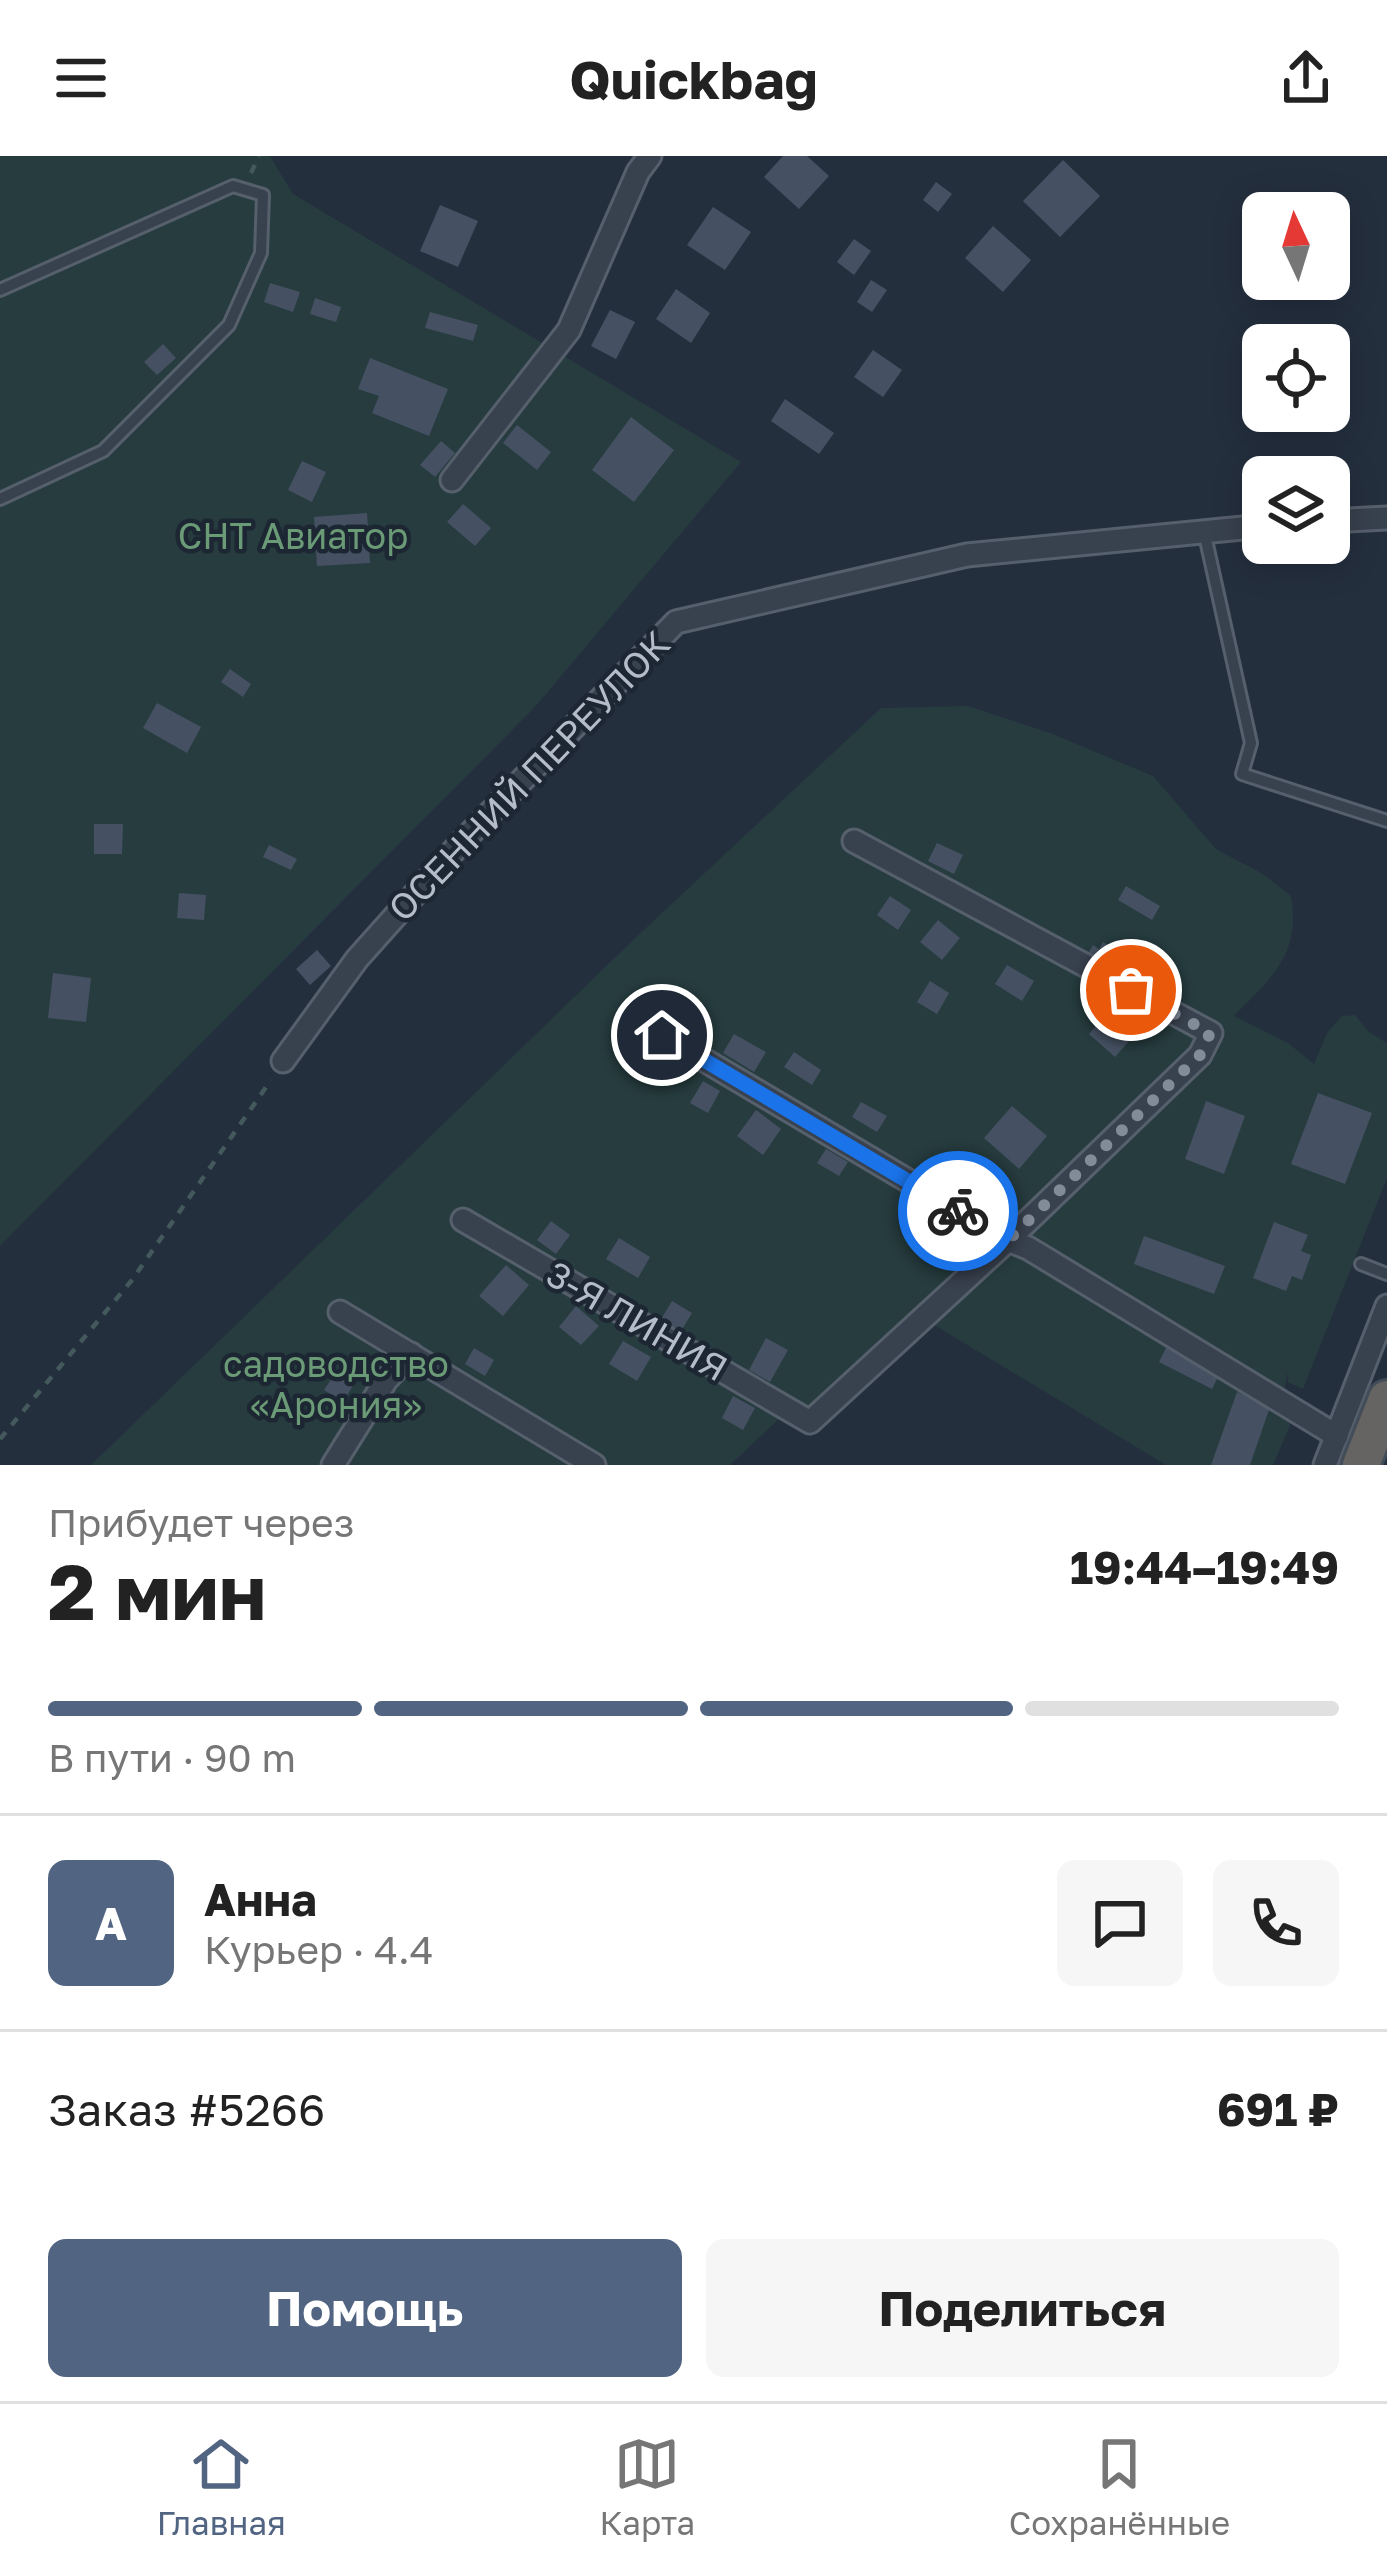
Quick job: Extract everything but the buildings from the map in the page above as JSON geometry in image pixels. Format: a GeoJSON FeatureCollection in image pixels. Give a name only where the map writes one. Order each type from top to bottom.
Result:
{"type":"FeatureCollection","features":[{"type":"Feature","properties":{"kind":"highway"},"geometry":{"type":"LineString","coordinates":[[1361,1465],[1387,1399]]}},
{"type":"Feature","properties":{"kind":"street"},"geometry":{"type":"LineString","coordinates":[[452,480],[569,330],[638,172],[650,156]]}},
{"type":"Feature","properties":{"kind":"street"},"geometry":{"type":"LineString","coordinates":[[1350,520],[1387,518]]}},
{"type":"Feature","properties":{"kind":"street","name":"ОСЕННИЙ ПЕРЕУЛОК"},"geometry":{"type":"LineString","coordinates":[[284,1061],[357,959],[415,894],[676,622],[967,555],[1242,528]]}},
{"type":"Feature","properties":{"kind":"street"},"geometry":{"type":"LineString","coordinates":[[854,841],[1210,1033],[1200,1055],[1008,1240]]}},
{"type":"Feature","properties":{"kind":"street"},"geometry":{"type":"LineString","coordinates":[[662,1035],[1028,1248],[1337,1436]]}},
{"type":"Feature","properties":{"kind":"street","name":"3-Я ЛИНИЯ"},"geometry":{"type":"LineString","coordinates":[[463,1220],[811,1422],[1008,1240]]}},
{"type":"Feature","properties":{"kind":"street"},"geometry":{"type":"LineString","coordinates":[[1325,1465],[1387,1306]]}},
{"type":"Feature","properties":{"kind":"street"},"geometry":{"type":"LineString","coordinates":[[340,1312],[581,1462]]}},
{"type":"Feature","properties":{"kind":"street"},"geometry":{"type":"LineString","coordinates":[[333,1465],[386,1379],[411,1354]]}},
{"type":"Feature","properties":{"kind":"lane"},"geometry":{"type":"LineString","coordinates":[[0,290],[233,186],[263,194],[261,253],[229,325],[104,451],[0,499]]}},
{"type":"Feature","properties":{"kind":"lane"},"geometry":{"type":"LineString","coordinates":[[1204,531],[1251,743],[1243,774],[1387,821]]}},
{"type":"Feature","properties":{"kind":"lane"},"geometry":{"type":"LineString","coordinates":[[1361,1264],[1387,1274]]}},
{"type":"Feature","properties":{"kind":"path"},"geometry":{"type":"LineString","coordinates":[[0,1439],[132,1280],[284,1061]]}},
{"type":"Feature","properties":{"kind":"green space","name":"СНТ Авиатор"},"geometry":{"type":"Polygon","coordinates":[[[0,156],[270,156],[293,194],[741,462],[535,707],[0,1246],[0,156]]]}},
{"type":"Feature","properties":{"kind":"green space","name":"садоводство «Арония»"},"geometry":{"type":"Polygon","coordinates":[[[968,706],[1053,734],[1153,776],[1216,849],[1263,874],[1291,896],[1292,934],[1287,950],[1271,977],[1234,1016],[1288,1043],[1314,1064],[1327,1033],[1342,1016],[1355,1015],[1387,1043],[1387,1178],[1303,1389],[1288,1382],[1287,1373],[1281,1414],[1291,1423],[1273,1465],[1166,1465],[931,1323],[817,1429],[784,1414],[730,1465],[91,1465],[630,943],[881,708],[968,706]]]}},
{"type":"Feature","properties":{"kind":"way so far"},"geometry":{"type":"LineString","coordinates":[[958,1211],[1008,1240],[1200,1055],[1210,1033],[1131,990]]}},
{"type":"Feature","properties":{"kind":"route"},"geometry":{"type":"LineString","coordinates":[[662,1035],[958,1211]]}}]}
